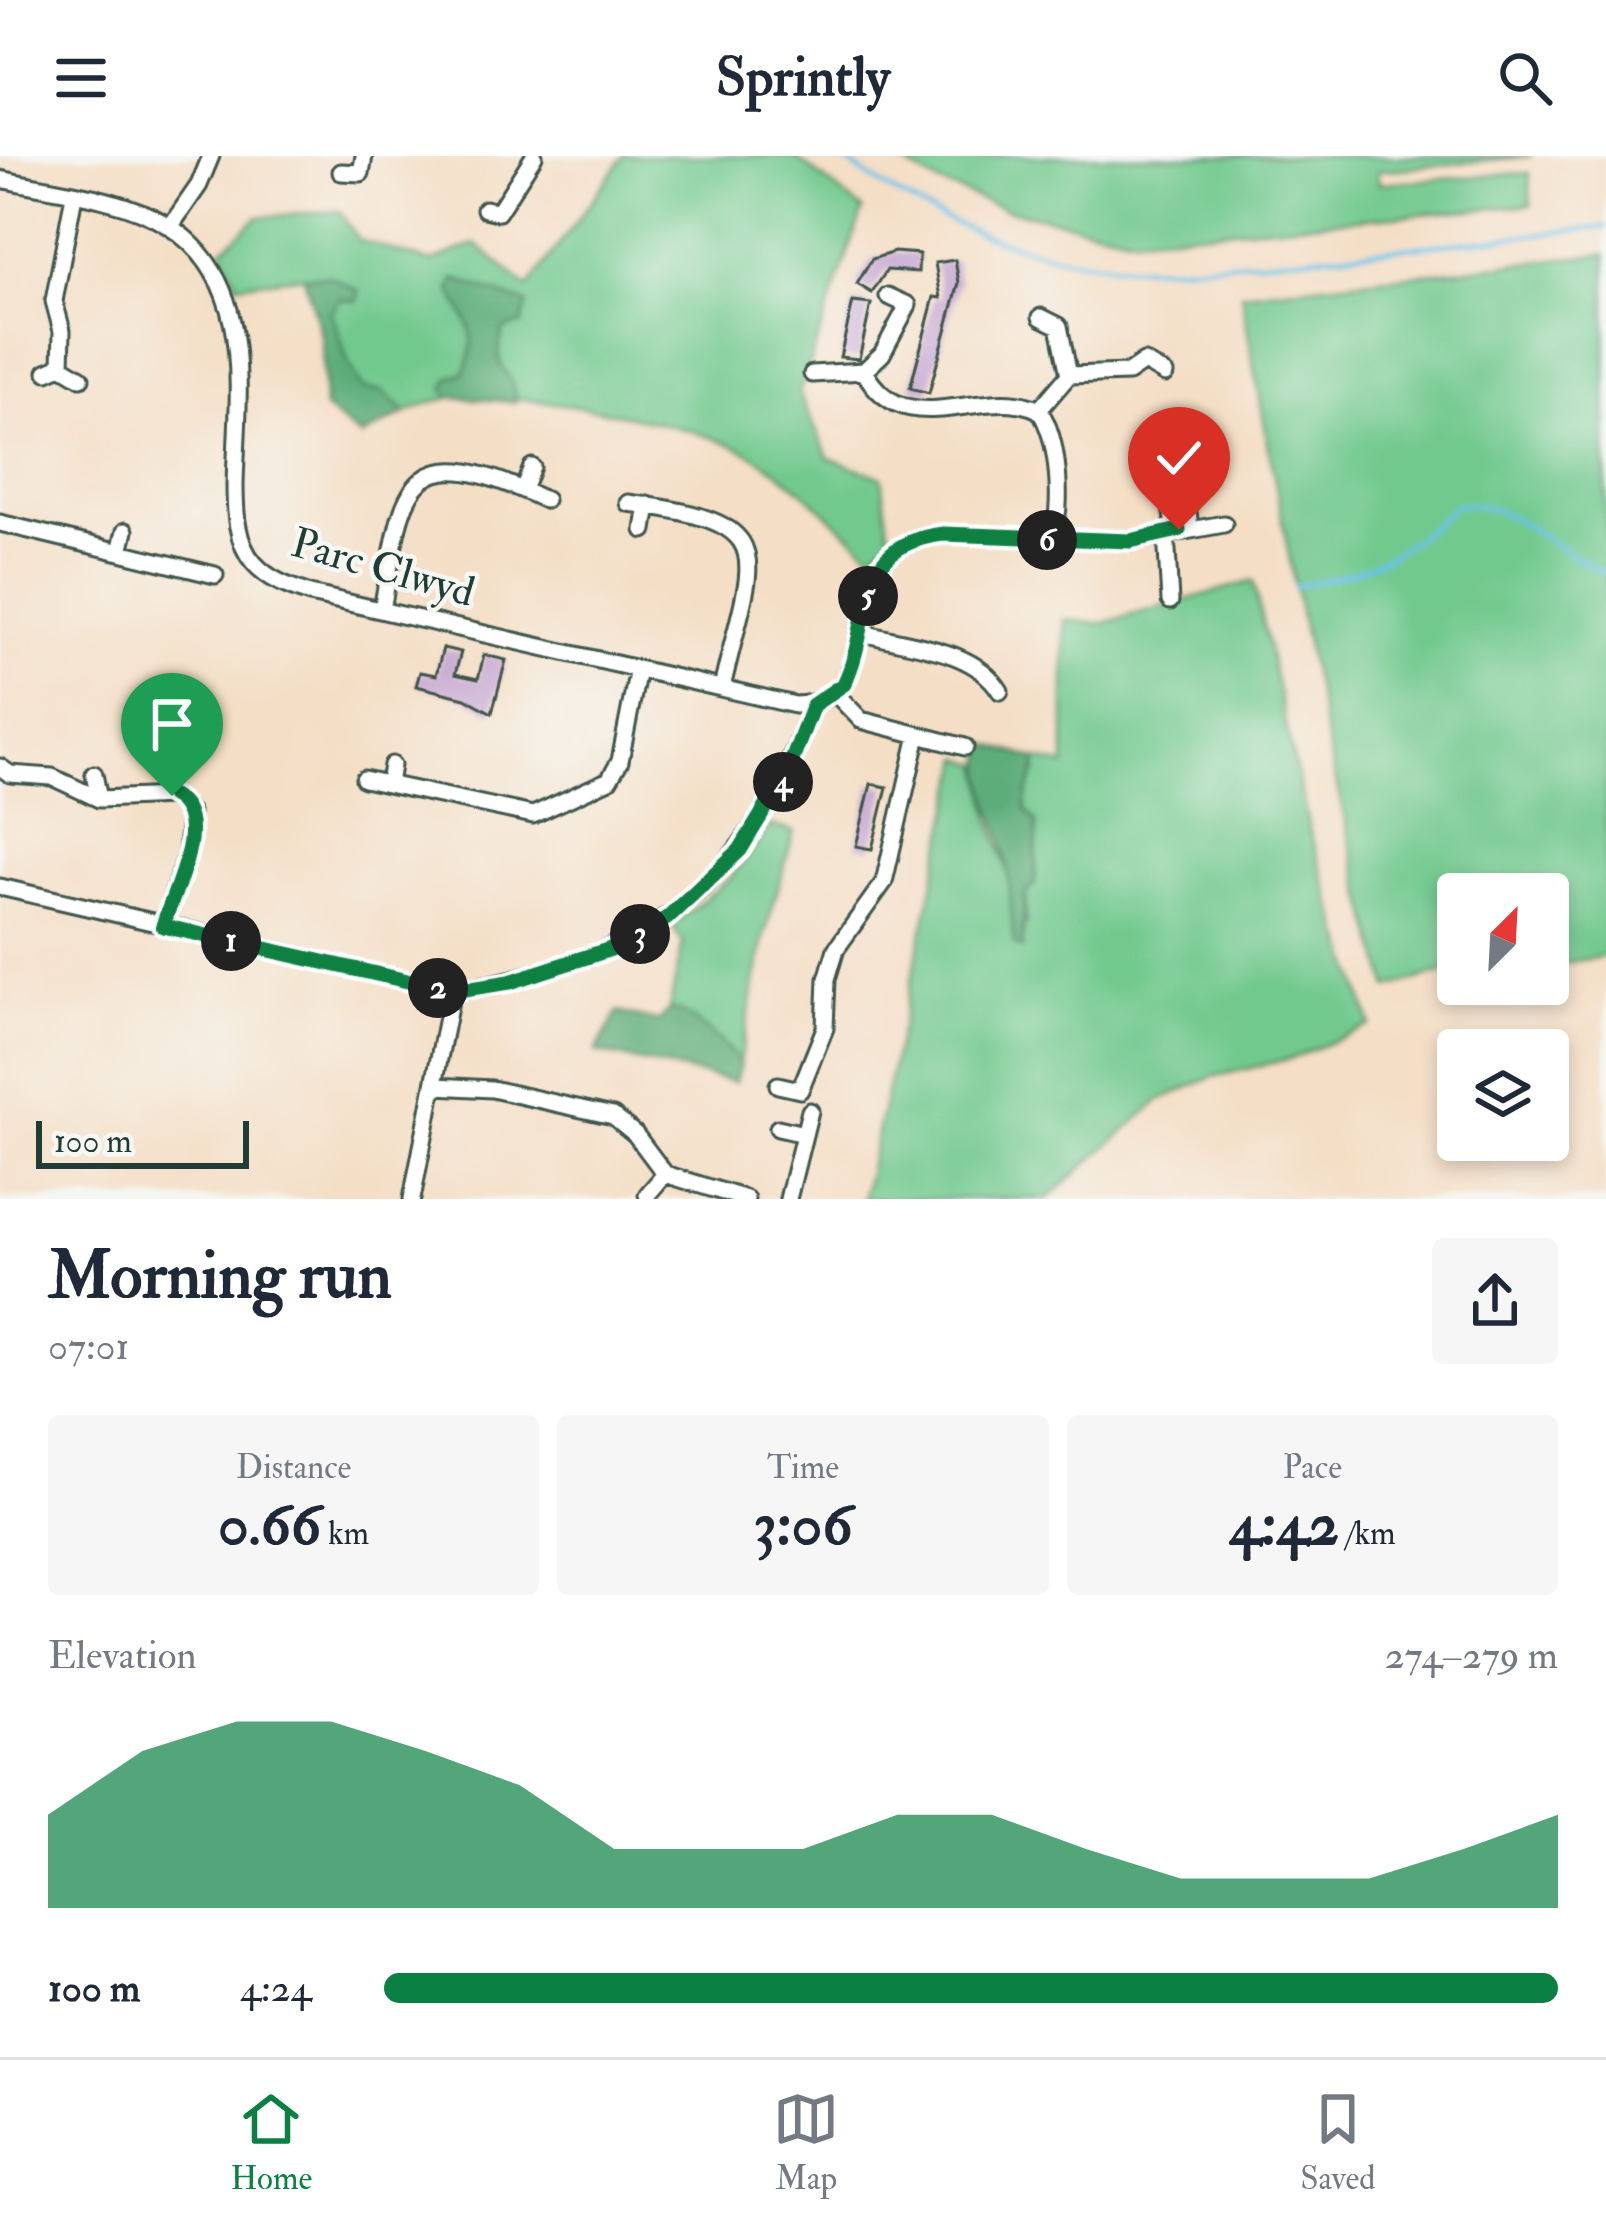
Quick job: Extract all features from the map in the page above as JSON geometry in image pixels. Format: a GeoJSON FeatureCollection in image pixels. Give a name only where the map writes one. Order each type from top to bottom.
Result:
{"type":"FeatureCollection","features":[{"type":"Feature","properties":{"kind":"street"},"geometry":{"type":"LineString","coordinates":[[170,226],[200,185],[211,156]]}},
{"type":"Feature","properties":{"kind":"street"},"geometry":{"type":"LineString","coordinates":[[492,214],[534,156]]}},
{"type":"Feature","properties":{"kind":"street"},"geometry":{"type":"LineString","coordinates":[[341,172],[361,172]]}},
{"type":"Feature","properties":{"kind":"street","name":"Parc Clwyd"},"geometry":{"type":"LineString","coordinates":[[0,179],[134,208],[170,226],[202,253],[226,294],[237,339],[235,511],[251,561],[281,584],[638,669],[813,705]]}},
{"type":"Feature","properties":{"kind":"street"},"geometry":{"type":"LineString","coordinates":[[74,195],[54,301],[62,331],[54,369],[81,378]]}},
{"type":"Feature","properties":{"kind":"street"},"geometry":{"type":"LineString","coordinates":[[812,374],[864,371],[882,354],[912,298],[888,296]]}},
{"type":"Feature","properties":{"kind":"street"},"geometry":{"type":"LineString","coordinates":[[1041,317],[1059,326],[1078,319]]}},
{"type":"Feature","properties":{"kind":"street"},"geometry":{"type":"LineString","coordinates":[[1059,326],[1069,375]]}},
{"type":"Feature","properties":{"kind":"street"},"geometry":{"type":"LineString","coordinates":[[1141,340],[1144,362]]}},
{"type":"Feature","properties":{"kind":"street"},"geometry":{"type":"LineString","coordinates":[[1039,410],[1069,375],[1128,373],[1144,362]]}},
{"type":"Feature","properties":{"kind":"street"},"geometry":{"type":"LineString","coordinates":[[1144,362],[1165,374]]}},
{"type":"Feature","properties":{"kind":"street"},"geometry":{"type":"LineString","coordinates":[[864,371],[872,387],[896,404],[937,410],[1010,400],[1039,410],[1051,433],[1057,525],[1051,540]]}},
{"type":"Feature","properties":{"kind":"street"},"geometry":{"type":"LineString","coordinates":[[524,490],[532,467]]}},
{"type":"Feature","properties":{"kind":"street"},"geometry":{"type":"LineString","coordinates":[[382,610],[401,504],[416,483],[447,470],[545,500]]}},
{"type":"Feature","properties":{"kind":"street"},"geometry":{"type":"LineString","coordinates":[[1166,484],[1177,531]]}},
{"type":"Feature","properties":{"kind":"street"},"geometry":{"type":"LineString","coordinates":[[1170,601],[1185,484]]}},
{"type":"Feature","properties":{"kind":"street"},"geometry":{"type":"LineString","coordinates":[[628,503],[727,523],[746,546],[748,572],[722,688]]}},
{"type":"Feature","properties":{"kind":"street"},"geometry":{"type":"LineString","coordinates":[[644,530],[648,505]]}},
{"type":"Feature","properties":{"kind":"street"},"geometry":{"type":"LineString","coordinates":[[0,523],[215,574]]}},
{"type":"Feature","properties":{"kind":"street"},"geometry":{"type":"LineString","coordinates":[[0,887],[452,991],[565,965],[620,946],[667,918],[740,850],[766,812],[813,705],[835,693],[850,671],[877,565],[912,539],[943,534],[1130,541],[1224,524]]}},
{"type":"Feature","properties":{"kind":"street"},"geometry":{"type":"LineString","coordinates":[[120,551],[125,531]]}},
{"type":"Feature","properties":{"kind":"street"},"geometry":{"type":"LineString","coordinates":[[860,632],[990,665],[1000,691]]}},
{"type":"Feature","properties":{"kind":"street"},"geometry":{"type":"LineString","coordinates":[[364,779],[533,814],[609,780],[620,761],[638,669]]}},
{"type":"Feature","properties":{"kind":"street"},"geometry":{"type":"LineString","coordinates":[[835,693],[860,721],[965,746]]}},
{"type":"Feature","properties":{"kind":"street"},"geometry":{"type":"LineString","coordinates":[[778,1085],[800,1090],[825,1028],[827,980],[836,949],[884,882],[918,735]]}},
{"type":"Feature","properties":{"kind":"street"},"geometry":{"type":"LineString","coordinates":[[620,761],[640,767]]}},
{"type":"Feature","properties":{"kind":"street"},"geometry":{"type":"LineString","coordinates":[[389,784],[392,765]]}},
{"type":"Feature","properties":{"kind":"street"},"geometry":{"type":"LineString","coordinates":[[0,767],[10,774],[52,777],[99,799],[172,796],[190,812],[187,853],[163,926]]}},
{"type":"Feature","properties":{"kind":"street"},"geometry":{"type":"LineString","coordinates":[[94,773],[99,799]]}},
{"type":"Feature","properties":{"kind":"street"},"geometry":{"type":"LineString","coordinates":[[412,1199],[452,991]]}},
{"type":"Feature","properties":{"kind":"street"},"geometry":{"type":"LineString","coordinates":[[436,1086],[492,1089],[613,1116],[635,1133],[665,1174],[746,1199]]}},
{"type":"Feature","properties":{"kind":"street"},"geometry":{"type":"LineString","coordinates":[[788,1199],[810,1111]]}},
{"type":"Feature","properties":{"kind":"street"},"geometry":{"type":"LineString","coordinates":[[778,1128],[804,1134]]}},
{"type":"Feature","properties":{"kind":"street"},"geometry":{"type":"LineString","coordinates":[[647,1195],[665,1174]]}},
{"type":"Feature","properties":{"kind":"green space"},"geometry":{"type":"Polygon","coordinates":[[[624,156],[794,156],[863,210],[799,393],[829,458],[882,477],[890,538],[872,554],[761,460],[717,439],[640,418],[551,402],[472,397],[423,406],[361,437],[324,408],[322,340],[304,276],[237,284],[222,249],[258,217],[340,211],[358,240],[431,262],[476,244],[528,288],[624,156]]]}},
{"type":"Feature","properties":{"kind":"green space"},"geometry":{"type":"Polygon","coordinates":[[[892,156],[1532,156],[1377,171],[1379,183],[1529,173],[1531,205],[1134,237],[1005,209],[935,182],[892,156]]]}},
{"type":"Feature","properties":{"kind":"green space"},"geometry":{"type":"Polygon","coordinates":[[[1606,254],[1606,956],[1569,962],[1569,873],[1437,873],[1437,974],[1389,988],[1324,730],[1241,293],[1606,254]]]}},
{"type":"Feature","properties":{"kind":"green space"},"geometry":{"type":"Polygon","coordinates":[[[304,276],[329,276],[359,291],[357,301],[340,299],[331,312],[348,361],[363,389],[383,391],[406,413],[361,437],[324,408],[322,339],[304,276]]]}},
{"type":"Feature","properties":{"kind":"green space"},"geometry":{"type":"Polygon","coordinates":[[[455,279],[527,304],[522,324],[504,329],[500,344],[501,364],[515,402],[450,397],[444,389],[450,378],[464,372],[472,348],[467,320],[451,290],[455,279]]]}},
{"type":"Feature","properties":{"kind":"green space"},"geometry":{"type":"Polygon","coordinates":[[[1253,581],[1310,833],[1371,1025],[1293,1058],[1213,1077],[1160,1100],[1047,1199],[862,1199],[962,758],[981,764],[991,821],[1026,925],[1025,787],[1036,773],[1037,759],[1065,766],[1065,620],[1100,624],[1253,581]]]}},
{"type":"Feature","properties":{"kind":"green space"},"geometry":{"type":"Polygon","coordinates":[[[986,744],[1037,759],[1026,810],[1037,822],[1035,884],[1025,895],[1022,948],[1014,944],[1007,863],[985,780],[986,744]]]}},
{"type":"Feature","properties":{"kind":"green space"},"geometry":{"type":"Polygon","coordinates":[[[771,825],[794,832],[765,934],[735,1082],[596,1052],[618,1012],[660,1022],[669,1010],[683,943],[672,926],[731,877],[771,825]]]}},
{"type":"Feature","properties":{"kind":"green space"},"geometry":{"type":"Polygon","coordinates":[[[669,1010],[698,1023],[727,1048],[740,1064],[735,1082],[596,1052],[618,1012],[659,1022],[669,1010]]]}},
{"type":"Feature","properties":{"kind":"building"},"geometry":{"type":"Polygon","coordinates":[[[894,252],[919,254],[918,272],[887,270],[872,293],[857,284],[872,259],[894,252]]]}},
{"type":"Feature","properties":{"kind":"building"},"geometry":{"type":"Polygon","coordinates":[[[955,260],[959,283],[929,393],[910,388],[934,297],[941,298],[935,263],[955,260]]]}},
{"type":"Feature","properties":{"kind":"building"},"geometry":{"type":"Polygon","coordinates":[[[853,302],[871,304],[859,359],[840,357],[853,302]]]}},
{"type":"Feature","properties":{"kind":"building"},"geometry":{"type":"Polygon","coordinates":[[[443,648],[461,652],[455,674],[478,679],[484,655],[506,660],[492,713],[465,698],[416,686],[420,672],[436,675],[443,648]]]}},
{"type":"Feature","properties":{"kind":"building"},"geometry":{"type":"Polygon","coordinates":[[[871,784],[887,787],[872,849],[856,846],[871,784]]]}},
{"type":"Feature","properties":{"kind":"waterway"},"geometry":{"type":"LineString","coordinates":[[839,156],[904,198],[974,231],[1048,254],[1124,266],[1304,257],[1606,227]]}},
{"type":"Feature","properties":{"kind":"waterway"},"geometry":{"type":"LineString","coordinates":[[1294,586],[1341,576],[1382,559],[1455,505],[1475,505],[1513,518],[1606,573]]}},
{"type":"Feature","properties":{"kind":"route"},"geometry":{"type":"LineString","coordinates":[[172,796],[183,802],[192,824],[163,926],[452,991],[510,982],[620,946],[667,918],[740,850],[788,771],[813,705],[844,684],[872,578],[886,554],[912,539],[943,534],[1130,541],[1179,530]]}}]}
